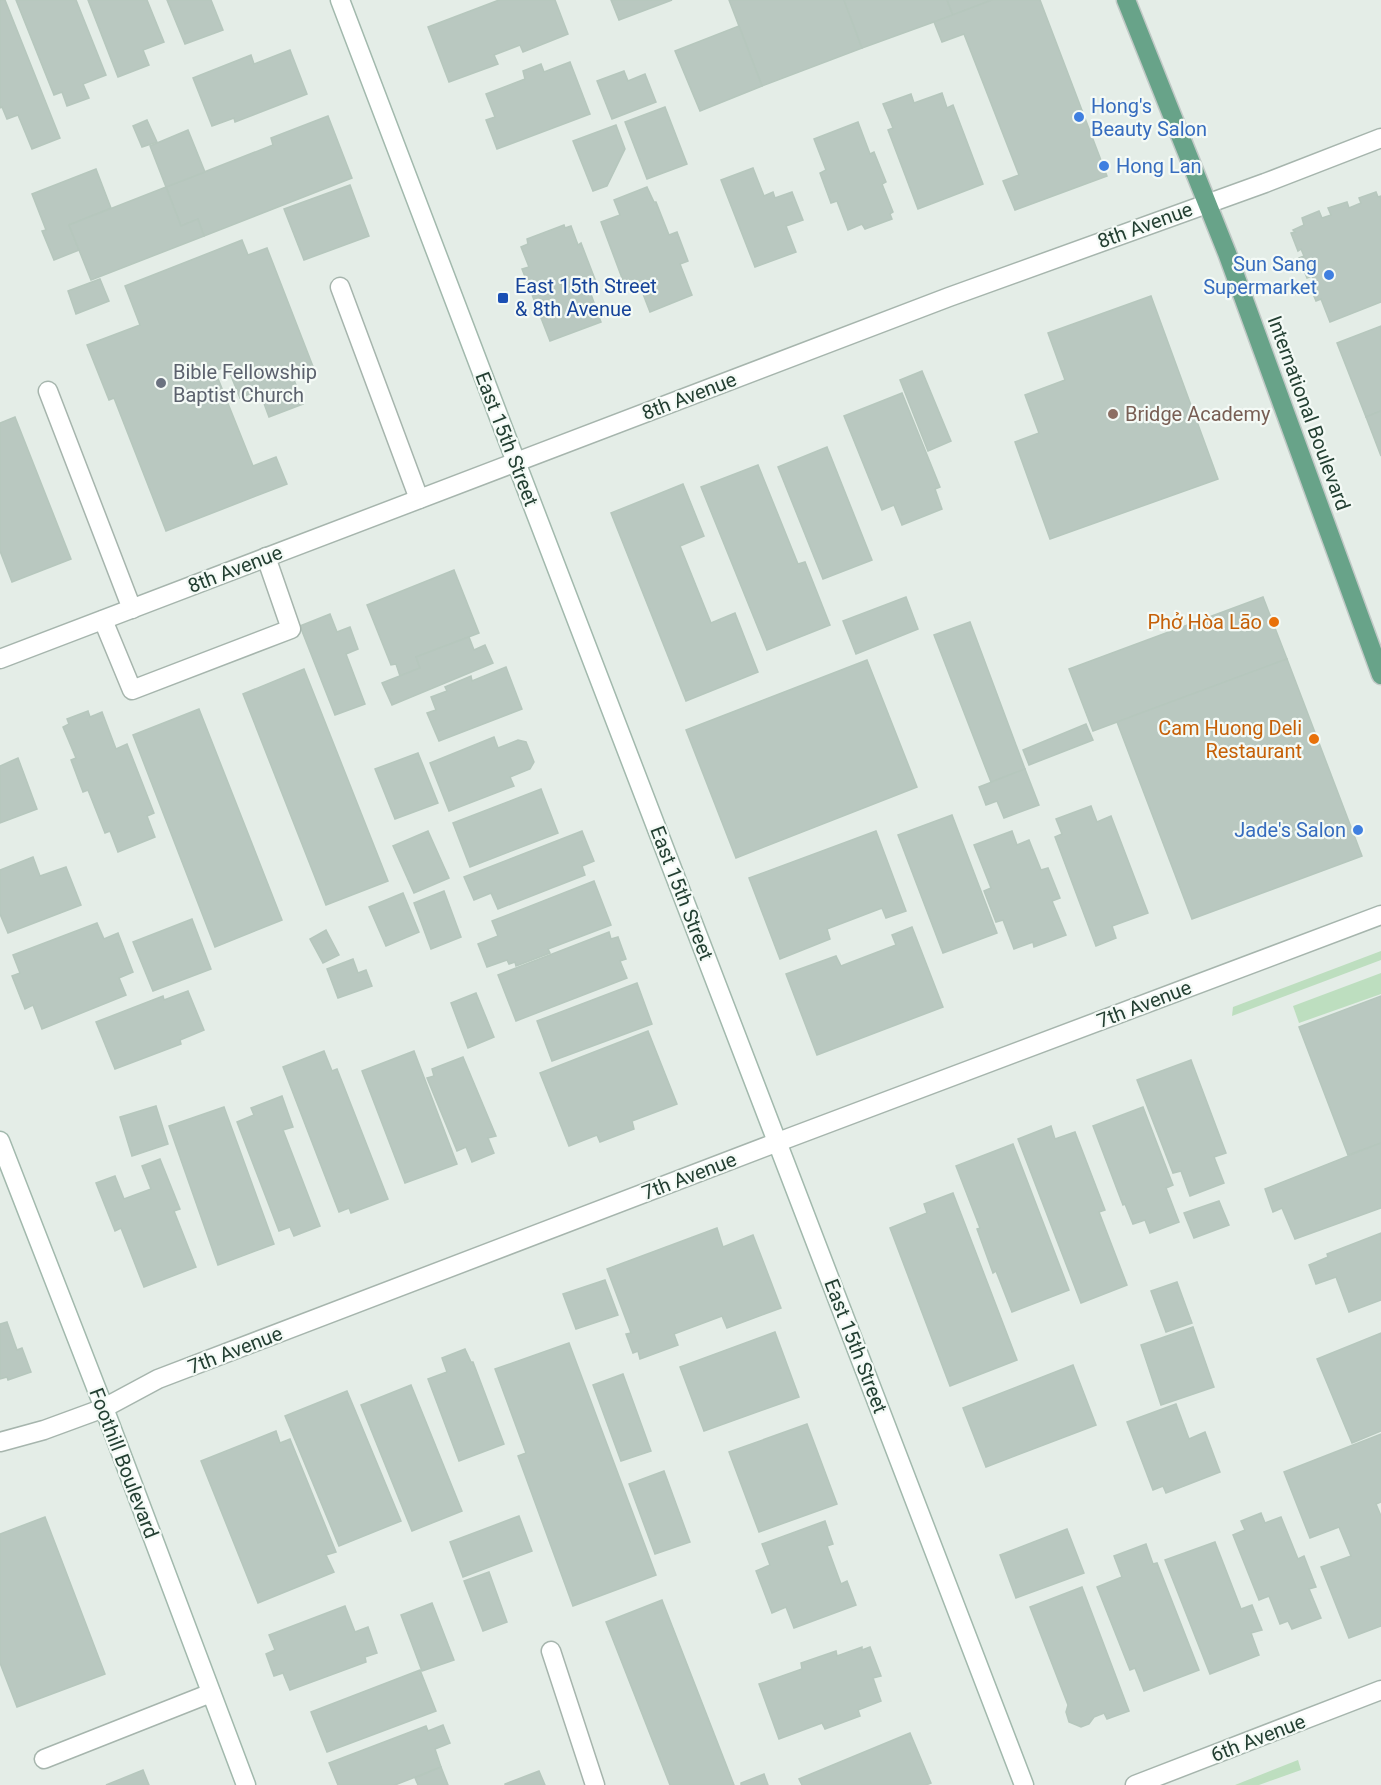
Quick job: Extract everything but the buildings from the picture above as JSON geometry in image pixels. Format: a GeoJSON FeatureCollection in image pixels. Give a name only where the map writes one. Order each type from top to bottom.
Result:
{"type":"FeatureCollection","features":[{"type":"Feature","properties":{"kind":"main road","name":"International Boulevard"},"geometry":{"type":"LineString","coordinates":[[1126,0],[1207,203],[1381,675]]}},
{"type":"Feature","properties":{"kind":"street","name":"East 15th Street"},"geometry":{"type":"LineString","coordinates":[[340,0],[1024,1785]]}},
{"type":"Feature","properties":{"kind":"street","name":"8th Avenue"},"geometry":{"type":"LineString","coordinates":[[0,659],[949,297],[1265,183],[1381,138]]}},
{"type":"Feature","properties":{"kind":"street"},"geometry":{"type":"LineString","coordinates":[[340,287],[419,499]]}},
{"type":"Feature","properties":{"kind":"street"},"geometry":{"type":"LineString","coordinates":[[48,391],[132,609]]}},
{"type":"Feature","properties":{"kind":"street"},"geometry":{"type":"LineString","coordinates":[[103,620],[132,690],[154,682],[291,629],[266,557]]}},
{"type":"Feature","properties":{"kind":"street","name":"7th Avenue"},"geometry":{"type":"LineString","coordinates":[[0,1442],[44,1430],[104,1408],[158,1379],[1381,915]]}},
{"type":"Feature","properties":{"kind":"street","name":"Foothill Boulevard"},"geometry":{"type":"LineString","coordinates":[[0,1141],[104,1408],[246,1785]]}},
{"type":"Feature","properties":{"kind":"street"},"geometry":{"type":"LineString","coordinates":[[551,1651],[595,1785]]}},
{"type":"Feature","properties":{"kind":"street","name":"6th Avenue"},"geometry":{"type":"LineString","coordinates":[[1135,1785],[1381,1690]]}},
{"type":"Feature","properties":{"kind":"street"},"geometry":{"type":"LineString","coordinates":[[44,1758],[211,1693]]}},
{"type":"Feature","properties":{"kind":"green space"},"geometry":{"type":"Polygon","coordinates":[[[1381,951],[1381,960],[1232,1016],[1233,1007],[1381,951]]]}},
{"type":"Feature","properties":{"kind":"green space"},"geometry":{"type":"Polygon","coordinates":[[[1381,973],[1381,994],[1299,1023],[1293,1006],[1381,973]]]}},
{"type":"Feature","properties":{"kind":"green space"},"geometry":{"type":"Polygon","coordinates":[[[1298,1760],[1301,1770],[1259,1785],[1235,1785],[1298,1760]]]}},
{"type":"Feature","properties":{"kind":"place","name":"Hong's Beauty Salon"},"geometry":{"type":"Point","coordinates":[1079,117]}},
{"type":"Feature","properties":{"kind":"place","name":"Hong Lan"},"geometry":{"type":"Point","coordinates":[1104,166]}},
{"type":"Feature","properties":{"kind":"place","name":"Sun Sang Supermarket"},"geometry":{"type":"Point","coordinates":[1329,275]}},
{"type":"Feature","properties":{"kind":"place","name":"East 15th Street & 8th Avenue"},"geometry":{"type":"Point","coordinates":[503,298]}},
{"type":"Feature","properties":{"kind":"place","name":"Bible Fellowship Baptist Church"},"geometry":{"type":"Point","coordinates":[161,383]}},
{"type":"Feature","properties":{"kind":"place","name":"Bridge Academy"},"geometry":{"type":"Point","coordinates":[1113,414]}},
{"type":"Feature","properties":{"kind":"place","name":"Phở Hòa Lāo"},"geometry":{"type":"Point","coordinates":[1274,622]}},
{"type":"Feature","properties":{"kind":"place","name":"Cam Huong Deli Restaurant"},"geometry":{"type":"Point","coordinates":[1314,739]}},
{"type":"Feature","properties":{"kind":"place","name":"Jade's Salon"},"geometry":{"type":"Point","coordinates":[1358,830]}}]}
